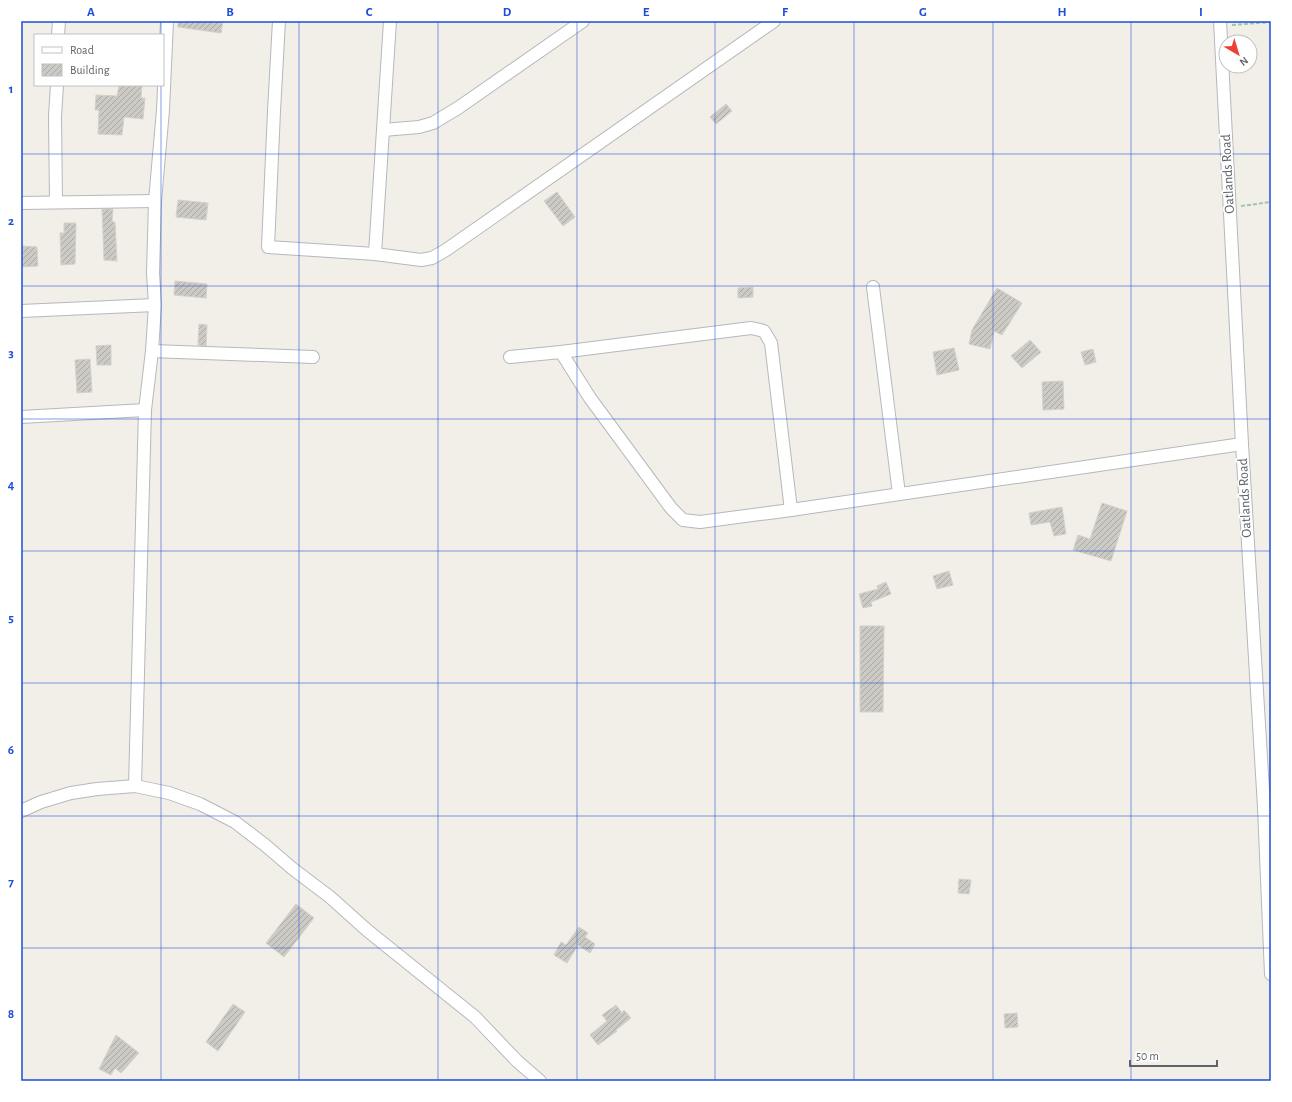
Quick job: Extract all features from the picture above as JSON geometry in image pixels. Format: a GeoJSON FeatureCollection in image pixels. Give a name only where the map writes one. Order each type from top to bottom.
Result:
{"type":"FeatureCollection","features":[{"type":"Feature","properties":{"kind":"street"},"geometry":{"type":"LineString","coordinates":[[58,34],[59,21]]}},
{"type":"Feature","properties":{"kind":"street"},"geometry":{"type":"LineString","coordinates":[[135,786],[145,410],[152,351],[155,305],[155,201],[163,110],[167,21]]}},
{"type":"Feature","properties":{"kind":"street"},"geometry":{"type":"LineString","coordinates":[[279,21],[268,247],[375,254],[421,260],[432,258],[446,250],[774,21]]}},
{"type":"Feature","properties":{"kind":"street"},"geometry":{"type":"LineString","coordinates":[[375,254],[390,21]]}},
{"type":"Feature","properties":{"kind":"street"},"geometry":{"type":"LineString","coordinates":[[383,130],[419,127],[433,123],[458,108],[583,21]]}},
{"type":"Feature","properties":{"kind":"street","name":"Oatlands Road"},"geometry":{"type":"LineString","coordinates":[[1220,23],[1242,444],[1264,807],[1271,974]]}},
{"type":"Feature","properties":{"kind":"street"},"geometry":{"type":"LineString","coordinates":[[56,86],[56,202]]}},
{"type":"Feature","properties":{"kind":"street"},"geometry":{"type":"LineString","coordinates":[[21,203],[155,201]]}},
{"type":"Feature","properties":{"kind":"street"},"geometry":{"type":"LineString","coordinates":[[873,287],[899,494]]}},
{"type":"Feature","properties":{"kind":"street"},"geometry":{"type":"LineString","coordinates":[[21,311],[155,305]]}},
{"type":"Feature","properties":{"kind":"street"},"geometry":{"type":"LineString","coordinates":[[510,357],[751,328],[764,330],[771,343],[791,510]]}},
{"type":"Feature","properties":{"kind":"street"},"geometry":{"type":"LineString","coordinates":[[152,351],[313,357]]}},
{"type":"Feature","properties":{"kind":"street"},"geometry":{"type":"LineString","coordinates":[[561,352],[590,398],[671,508],[683,520],[700,522],[791,510],[1242,444]]}},
{"type":"Feature","properties":{"kind":"street"},"geometry":{"type":"LineString","coordinates":[[21,417],[145,410]]}},
{"type":"Feature","properties":{"kind":"street"},"geometry":{"type":"LineString","coordinates":[[21,811],[40,802],[71,793],[135,786],[169,793],[200,804],[235,822],[475,1017],[517,1061],[540,1081]]}},
{"type":"Feature","properties":{"kind":"path"},"geometry":{"type":"LineString","coordinates":[[1220,23],[1271,22]]}},
{"type":"Feature","properties":{"kind":"path"},"geometry":{"type":"LineString","coordinates":[[1230,208],[1271,202]]}},
{"type":"Feature","properties":{"kind":"building"},"geometry":{"type":"Polygon","coordinates":[[[178,21],[223,21],[221,33],[178,27],[178,21]]]}},
{"type":"Feature","properties":{"kind":"building"},"geometry":{"type":"Polygon","coordinates":[[[119,86],[142,86],[141,98],[145,98],[143,119],[124,117],[122,135],[98,134],[99,110],[95,110],[96,95],[117,96],[119,86]]]}},
{"type":"Feature","properties":{"kind":"building"},"geometry":{"type":"Polygon","coordinates":[[[726,104],[732,111],[716,124],[710,117],[726,104]]]}},
{"type":"Feature","properties":{"kind":"building"},"geometry":{"type":"Polygon","coordinates":[[[557,192],[575,217],[563,226],[544,201],[557,192]]]}},
{"type":"Feature","properties":{"kind":"building"},"geometry":{"type":"Polygon","coordinates":[[[178,200],[208,203],[206,220],[176,217],[178,200]]]}},
{"type":"Feature","properties":{"kind":"building"},"geometry":{"type":"Polygon","coordinates":[[[102,209],[113,209],[112,222],[115,222],[117,261],[104,260],[102,209]]]}},
{"type":"Feature","properties":{"kind":"building"},"geometry":{"type":"Polygon","coordinates":[[[64,223],[76,223],[75,264],[61,265],[60,233],[64,233],[64,223]]]}},
{"type":"Feature","properties":{"kind":"building"},"geometry":{"type":"Polygon","coordinates":[[[21,246],[37,247],[38,266],[21,267],[21,246]]]}},
{"type":"Feature","properties":{"kind":"building"},"geometry":{"type":"Polygon","coordinates":[[[175,281],[207,284],[206,298],[174,295],[175,281]]]}},
{"type":"Feature","properties":{"kind":"building"},"geometry":{"type":"Polygon","coordinates":[[[753,287],[753,297],[738,298],[738,288],[753,287]]]}},
{"type":"Feature","properties":{"kind":"building"},"geometry":{"type":"Polygon","coordinates":[[[997,288],[1022,303],[1002,335],[994,331],[990,349],[969,344],[972,330],[997,288]]]}},
{"type":"Feature","properties":{"kind":"building"},"geometry":{"type":"Polygon","coordinates":[[[199,324],[207,325],[206,346],[198,345],[199,324]]]}},
{"type":"Feature","properties":{"kind":"building"},"geometry":{"type":"Polygon","coordinates":[[[1030,340],[1041,352],[1022,368],[1011,356],[1030,340]]]}},
{"type":"Feature","properties":{"kind":"building"},"geometry":{"type":"Polygon","coordinates":[[[111,345],[111,365],[97,365],[96,346],[111,345]]]}},
{"type":"Feature","properties":{"kind":"building"},"geometry":{"type":"Polygon","coordinates":[[[954,348],[959,370],[937,375],[933,352],[954,348]]]}},
{"type":"Feature","properties":{"kind":"building"},"geometry":{"type":"Polygon","coordinates":[[[1093,349],[1096,362],[1085,365],[1081,352],[1093,349]]]}},
{"type":"Feature","properties":{"kind":"building"},"geometry":{"type":"Polygon","coordinates":[[[90,359],[92,392],[77,393],[75,360],[90,359]]]}},
{"type":"Feature","properties":{"kind":"building"},"geometry":{"type":"Polygon","coordinates":[[[1063,381],[1064,409],[1043,410],[1042,382],[1063,381]]]}},
{"type":"Feature","properties":{"kind":"building"},"geometry":{"type":"Polygon","coordinates":[[[1102,503],[1127,511],[1111,561],[1073,550],[1078,535],[1090,539],[1102,503]]]}},
{"type":"Feature","properties":{"kind":"building"},"geometry":{"type":"Polygon","coordinates":[[[1062,507],[1066,534],[1054,536],[1050,522],[1031,525],[1029,513],[1062,507]]]}},
{"type":"Feature","properties":{"kind":"building"},"geometry":{"type":"Polygon","coordinates":[[[949,571],[953,585],[937,589],[933,576],[949,571]]]}},
{"type":"Feature","properties":{"kind":"building"},"geometry":{"type":"Polygon","coordinates":[[[886,582],[891,594],[871,602],[872,606],[863,608],[859,594],[878,589],[877,586],[886,582]]]}},
{"type":"Feature","properties":{"kind":"building"},"geometry":{"type":"Polygon","coordinates":[[[860,626],[884,626],[883,712],[860,712],[860,626]]]}},
{"type":"Feature","properties":{"kind":"building"},"geometry":{"type":"Polygon","coordinates":[[[959,879],[971,880],[969,894],[958,893],[959,879]]]}},
{"type":"Feature","properties":{"kind":"building"},"geometry":{"type":"Polygon","coordinates":[[[296,904],[314,918],[284,957],[266,943],[296,904]]]}},
{"type":"Feature","properties":{"kind":"building"},"geometry":{"type":"Polygon","coordinates":[[[579,927],[588,933],[585,937],[595,944],[590,953],[578,945],[567,963],[554,955],[561,942],[566,945],[579,927]]]}},
{"type":"Feature","properties":{"kind":"building"},"geometry":{"type":"Polygon","coordinates":[[[233,1004],[245,1012],[218,1051],[206,1042],[233,1004]]]}},
{"type":"Feature","properties":{"kind":"building"},"geometry":{"type":"Polygon","coordinates":[[[616,1005],[622,1013],[624,1010],[631,1018],[598,1045],[590,1035],[607,1021],[602,1015],[616,1005]]]}},
{"type":"Feature","properties":{"kind":"building"},"geometry":{"type":"Polygon","coordinates":[[[1017,1013],[1018,1027],[1005,1028],[1004,1014],[1017,1013]]]}},
{"type":"Feature","properties":{"kind":"building"},"geometry":{"type":"Polygon","coordinates":[[[116,1035],[139,1053],[121,1073],[115,1068],[111,1075],[99,1069],[116,1035]]]}}]}
